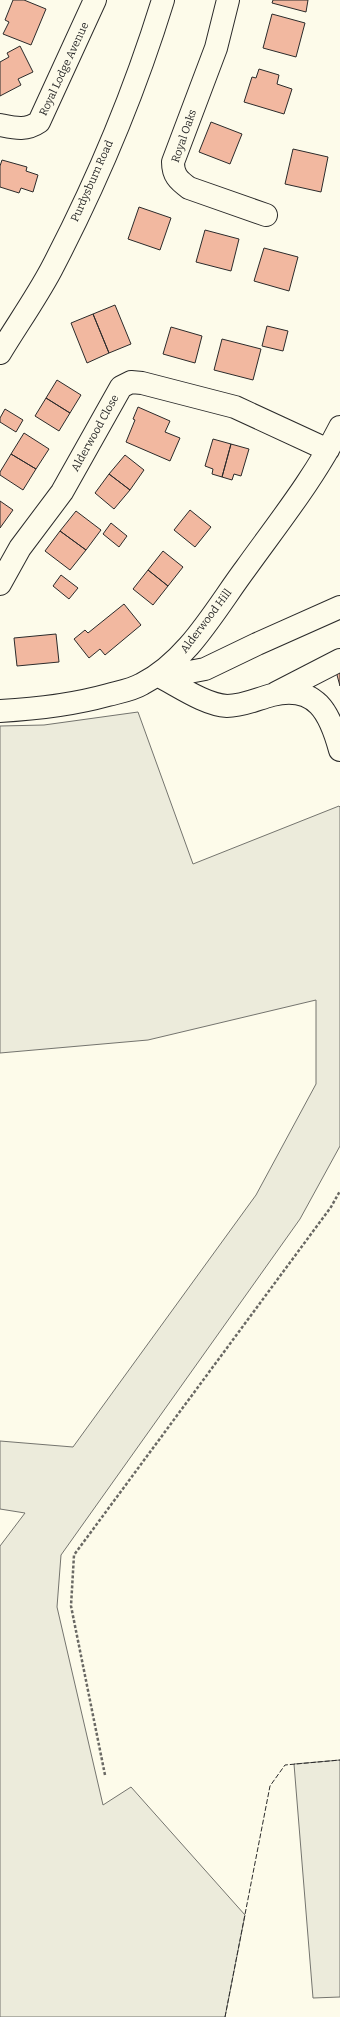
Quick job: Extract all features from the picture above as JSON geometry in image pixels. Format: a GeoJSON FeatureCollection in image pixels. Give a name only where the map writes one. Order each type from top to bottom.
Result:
{"type":"FeatureCollection","features":[{"type":"Feature","properties":{"kind":"street","name":"Royal Lodge Avenue"},"geometry":{"type":"LineString","coordinates":[[0,125],[14,128],[29,128],[39,122],[95,0]]}},
{"type":"Feature","properties":{"kind":"street","name":"Purdysburn Road"},"geometry":{"type":"LineString","coordinates":[[0,353],[50,270],[100,169],[136,76],[163,0]]}},
{"type":"Feature","properties":{"kind":"street","name":"Royal Oaks"},"geometry":{"type":"LineString","coordinates":[[228,0],[216,48],[173,162],[173,172],[179,180],[189,188],[266,215]]}},
{"type":"Feature","properties":{"kind":"street","name":"Alderwood Close"},"geometry":{"type":"LineString","coordinates":[[0,584],[20,548],[62,492],[89,446],[116,393],[120,387],[131,382],[142,383],[235,407],[328,450]]}},
{"type":"Feature","properties":{"kind":"street","name":"Alderwood Hill"},"geometry":{"type":"LineString","coordinates":[[0,711],[48,708],[82,702],[142,685],[175,661],[197,635],[288,510],[328,450],[340,427]]}},
{"type":"Feature","properties":{"kind":"street"},"geometry":{"type":"LineString","coordinates":[[157,675],[184,673],[205,669],[340,607]]}},
{"type":"Feature","properties":{"kind":"street"},"geometry":{"type":"LineString","coordinates":[[272,695],[340,660]]}},
{"type":"Feature","properties":{"kind":"street"},"geometry":{"type":"LineString","coordinates":[[157,675],[215,704],[228,706],[244,704],[272,695],[291,691],[305,694],[320,706],[333,724],[340,750]]}},
{"type":"Feature","properties":{"kind":"path"},"geometry":{"type":"LineString","coordinates":[[106,1775],[71,1606],[74,1555],[331,1207],[340,1191]]}},
{"type":"Feature","properties":{"kind":"shaded area"},"geometry":{"type":"Polygon","coordinates":[[[138,712],[193,864],[339,806],[340,807],[340,1146],[300,1219],[61,1555],[57,1607],[103,1805],[131,1787],[245,1915],[225,2017],[0,2017],[0,1546],[25,1513],[0,1509],[0,1441],[73,1447],[256,1195],[316,1084],[316,1000],[148,1040],[0,1053],[0,726],[44,725],[138,712]]]}},
{"type":"Feature","properties":{"kind":"shaded area"},"geometry":{"type":"Polygon","coordinates":[[[340,1760],[340,1997],[313,1998],[294,1764],[340,1760]]]}},
{"type":"Feature","properties":{"kind":"building"},"geometry":{"type":"Polygon","coordinates":[[[13,0],[24,0],[46,9],[31,45],[3,34],[9,22],[5,20],[13,0]]]}},
{"type":"Feature","properties":{"kind":"building"},"geometry":{"type":"Polygon","coordinates":[[[273,0],[308,0],[306,12],[272,3],[273,0]]]}},
{"type":"Feature","properties":{"kind":"building"},"geometry":{"type":"Polygon","coordinates":[[[272,14],[305,23],[296,57],[263,48],[272,14]]]}},
{"type":"Feature","properties":{"kind":"building"},"geometry":{"type":"Polygon","coordinates":[[[20,46],[33,72],[18,79],[21,85],[0,96],[0,62],[9,57],[7,53],[20,46]]]}},
{"type":"Feature","properties":{"kind":"building"},"geometry":{"type":"Polygon","coordinates":[[[259,69],[279,75],[277,84],[292,89],[284,114],[244,102],[252,77],[256,78],[259,69]]]}},
{"type":"Feature","properties":{"kind":"building"},"geometry":{"type":"Polygon","coordinates":[[[211,122],[242,134],[230,164],[199,152],[211,122]]]}},
{"type":"Feature","properties":{"kind":"building"},"geometry":{"type":"Polygon","coordinates":[[[293,149],[328,157],[321,192],[285,184],[293,149]]]}},
{"type":"Feature","properties":{"kind":"building"},"geometry":{"type":"Polygon","coordinates":[[[2,160],[27,167],[26,171],[38,175],[33,192],[21,188],[19,193],[0,187],[0,166],[2,160]]]}},
{"type":"Feature","properties":{"kind":"building"},"geometry":{"type":"Polygon","coordinates":[[[139,207],[171,218],[160,250],[128,239],[139,207]]]}},
{"type":"Feature","properties":{"kind":"building"},"geometry":{"type":"Polygon","coordinates":[[[205,230],[239,239],[231,271],[196,262],[205,230]]]}},
{"type":"Feature","properties":{"kind":"building"},"geometry":{"type":"Polygon","coordinates":[[[264,248],[298,257],[289,291],[254,281],[264,248]]]}},
{"type":"Feature","properties":{"kind":"building"},"geometry":{"type":"Polygon","coordinates":[[[115,305],[131,344],[109,353],[93,314],[115,305]]]}},
{"type":"Feature","properties":{"kind":"building"},"geometry":{"type":"Polygon","coordinates":[[[93,314],[109,353],[87,363],[71,323],[93,314]]]}},
{"type":"Feature","properties":{"kind":"building"},"geometry":{"type":"Polygon","coordinates":[[[267,326],[288,331],[283,351],[262,346],[267,326]]]}},
{"type":"Feature","properties":{"kind":"building"},"geometry":{"type":"Polygon","coordinates":[[[171,327],[202,336],[195,363],[163,354],[171,327]]]}},
{"type":"Feature","properties":{"kind":"building"},"geometry":{"type":"Polygon","coordinates":[[[222,339],[261,349],[253,380],[214,370],[222,339]]]}},
{"type":"Feature","properties":{"kind":"building"},"geometry":{"type":"Polygon","coordinates":[[[57,380],[81,395],[70,413],[46,398],[57,380]]]}},
{"type":"Feature","properties":{"kind":"building"},"geometry":{"type":"Polygon","coordinates":[[[46,398],[70,413],[59,431],[35,416],[46,398]]]}},
{"type":"Feature","properties":{"kind":"building"},"geometry":{"type":"Polygon","coordinates":[[[138,407],[170,421],[165,432],[180,438],[170,461],[126,442],[135,420],[133,419],[138,407]]]}},
{"type":"Feature","properties":{"kind":"building"},"geometry":{"type":"Polygon","coordinates":[[[5,409],[23,420],[16,432],[0,422],[0,418],[5,409]]]}},
{"type":"Feature","properties":{"kind":"building"},"geometry":{"type":"Polygon","coordinates":[[[24,433],[49,449],[36,469],[11,454],[24,433]]]}},
{"type":"Feature","properties":{"kind":"building"},"geometry":{"type":"Polygon","coordinates":[[[213,439],[231,444],[222,477],[212,474],[213,469],[205,466],[213,439]]]}},
{"type":"Feature","properties":{"kind":"building"},"geometry":{"type":"Polygon","coordinates":[[[231,444],[249,449],[241,476],[234,474],[232,480],[222,477],[231,444]]]}},
{"type":"Feature","properties":{"kind":"building"},"geometry":{"type":"Polygon","coordinates":[[[11,454],[36,469],[23,490],[0,475],[0,472],[11,454]]]}},
{"type":"Feature","properties":{"kind":"building"},"geometry":{"type":"Polygon","coordinates":[[[125,455],[144,470],[130,490],[109,474],[125,455]]]}},
{"type":"Feature","properties":{"kind":"building"},"geometry":{"type":"Polygon","coordinates":[[[109,474],[130,490],[114,509],[95,493],[109,474]]]}},
{"type":"Feature","properties":{"kind":"building"},"geometry":{"type":"Polygon","coordinates":[[[0,501],[13,510],[0,528],[0,501]]]}},
{"type":"Feature","properties":{"kind":"building"},"geometry":{"type":"Polygon","coordinates":[[[190,510],[211,527],[195,547],[174,530],[190,510]]]}},
{"type":"Feature","properties":{"kind":"building"},"geometry":{"type":"Polygon","coordinates":[[[76,511],[101,530],[86,550],[60,531],[76,511]]]}},
{"type":"Feature","properties":{"kind":"building"},"geometry":{"type":"Polygon","coordinates":[[[111,523],[127,536],[119,547],[103,534],[111,523]]]}},
{"type":"Feature","properties":{"kind":"building"},"geometry":{"type":"Polygon","coordinates":[[[60,531],[86,550],[70,570],[45,551],[60,531]]]}},
{"type":"Feature","properties":{"kind":"building"},"geometry":{"type":"Polygon","coordinates":[[[163,551],[183,567],[168,586],[148,570],[163,551]]]}},
{"type":"Feature","properties":{"kind":"building"},"geometry":{"type":"Polygon","coordinates":[[[148,570],[168,586],[153,605],[133,589],[148,570]]]}},
{"type":"Feature","properties":{"kind":"building"},"geometry":{"type":"Polygon","coordinates":[[[61,575],[78,588],[69,599],[53,586],[61,575]]]}},
{"type":"Feature","properties":{"kind":"building"},"geometry":{"type":"Polygon","coordinates":[[[124,604],[141,625],[105,655],[100,649],[89,658],[74,639],[85,630],[88,633],[124,604]]]}},
{"type":"Feature","properties":{"kind":"building"},"geometry":{"type":"Polygon","coordinates":[[[56,634],[59,662],[17,666],[14,638],[56,634]]]}},
{"type":"Feature","properties":{"kind":"building"},"geometry":{"type":"Polygon","coordinates":[[[340,662],[340,686],[334,664],[340,662]]]}},
{"type":"Feature","properties":{"kind":"fence"},"geometry":{"type":"LineString","coordinates":[[225,2017],[270,1786],[285,1765],[340,1760]]}}]}
